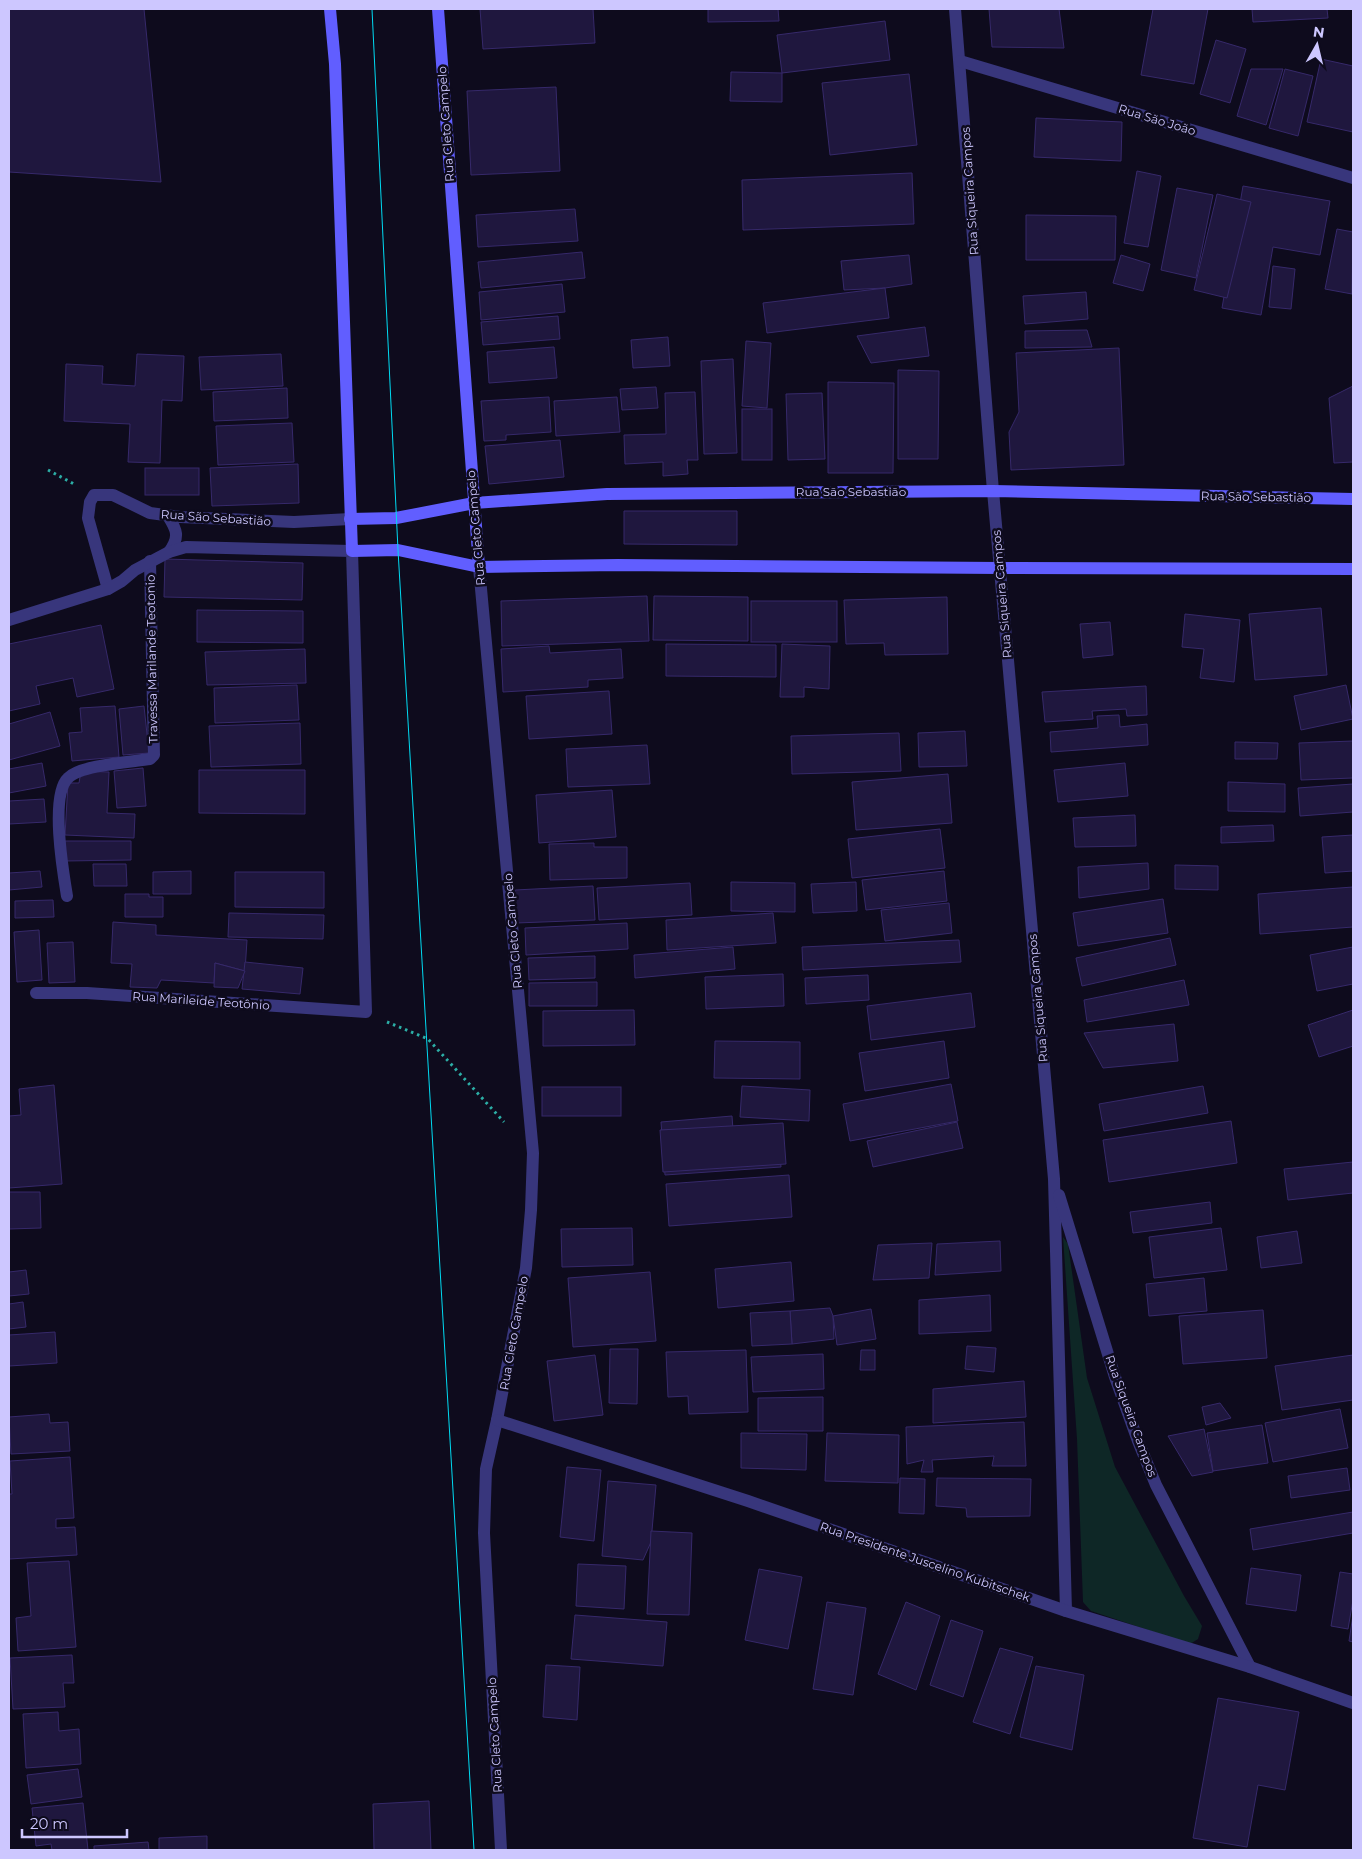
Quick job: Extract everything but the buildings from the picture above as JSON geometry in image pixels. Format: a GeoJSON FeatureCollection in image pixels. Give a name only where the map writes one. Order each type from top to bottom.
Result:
{"type":"FeatureCollection","features":[{"type":"Feature","properties":{"kind":"main road"},"geometry":{"type":"LineString","coordinates":[[330,9],[334,64],[352,552],[398,550],[479,567],[618,565],[1353,569]]}},
{"type":"Feature","properties":{"kind":"main road","name":"Rua Cleto Campelo"},"geometry":{"type":"LineString","coordinates":[[438,9],[479,567]]}},
{"type":"Feature","properties":{"kind":"main road","name":"Rua São Sebastião"},"geometry":{"type":"LineString","coordinates":[[350,519],[396,518],[474,503],[607,494],[993,491],[1353,500]]}},
{"type":"Feature","properties":{"kind":"street","name":"Rua Siqueira Campos"},"geometry":{"type":"LineString","coordinates":[[955,9],[993,491],[1054,1179],[1066,1611]]}},
{"type":"Feature","properties":{"kind":"street","name":"Rua São João"},"geometry":{"type":"LineString","coordinates":[[960,61],[1353,178]]}},
{"type":"Feature","properties":{"kind":"street","name":"Rua São Sebastião"},"geometry":{"type":"LineString","coordinates":[[108,589],[88,518],[90,502],[94,495],[113,495],[150,513],[168,516],[294,522],[350,519]]}},
{"type":"Feature","properties":{"kind":"street"},"geometry":{"type":"LineString","coordinates":[[168,516],[176,529],[176,543],[169,552]]}},
{"type":"Feature","properties":{"kind":"street"},"geometry":{"type":"LineString","coordinates":[[9,620],[108,589],[122,581],[134,570],[169,552],[186,547],[352,552],[366,1012]]}},
{"type":"Feature","properties":{"kind":"street","name":"Travessa Marilande Teotonio"},"geometry":{"type":"LineString","coordinates":[[67,896],[58,820],[61,792],[67,778],[82,770],[150,759],[154,755],[150,562]]}},
{"type":"Feature","properties":{"kind":"street","name":"Rua Cleto Campelo"},"geometry":{"type":"LineString","coordinates":[[479,567],[533,1153],[526,1268],[486,1469],[484,1533],[501,1850]]}},
{"type":"Feature","properties":{"kind":"street","name":"Rua Marileide Teotônio"},"geometry":{"type":"LineString","coordinates":[[36,993],[88,993],[366,1012]]}},
{"type":"Feature","properties":{"kind":"street","name":"Rua Siqueira Campos"},"geometry":{"type":"LineString","coordinates":[[1054,1179],[1115,1377],[1138,1442],[1156,1485],[1250,1667]]}},
{"type":"Feature","properties":{"kind":"street","name":"Rua Presidente Juscelino Kubitschek"},"geometry":{"type":"LineString","coordinates":[[497,1420],[748,1501],[1066,1611],[1250,1667],[1353,1703]]}},
{"type":"Feature","properties":{"kind":"path"},"geometry":{"type":"LineString","coordinates":[[366,1012],[428,1039],[533,1153]]}},
{"type":"Feature","properties":{"kind":"green space"},"geometry":{"type":"Polygon","coordinates":[[[1063,1237],[1068,1244],[1087,1378],[1115,1467],[1202,1626],[1198,1639],[1190,1644],[1091,1611],[1083,1602],[1077,1439],[1063,1237]]]}},
{"type":"Feature","properties":{"kind":"tram line"},"geometry":{"type":"LineString","coordinates":[[372,9],[398,550],[474,1850]]}}]}
